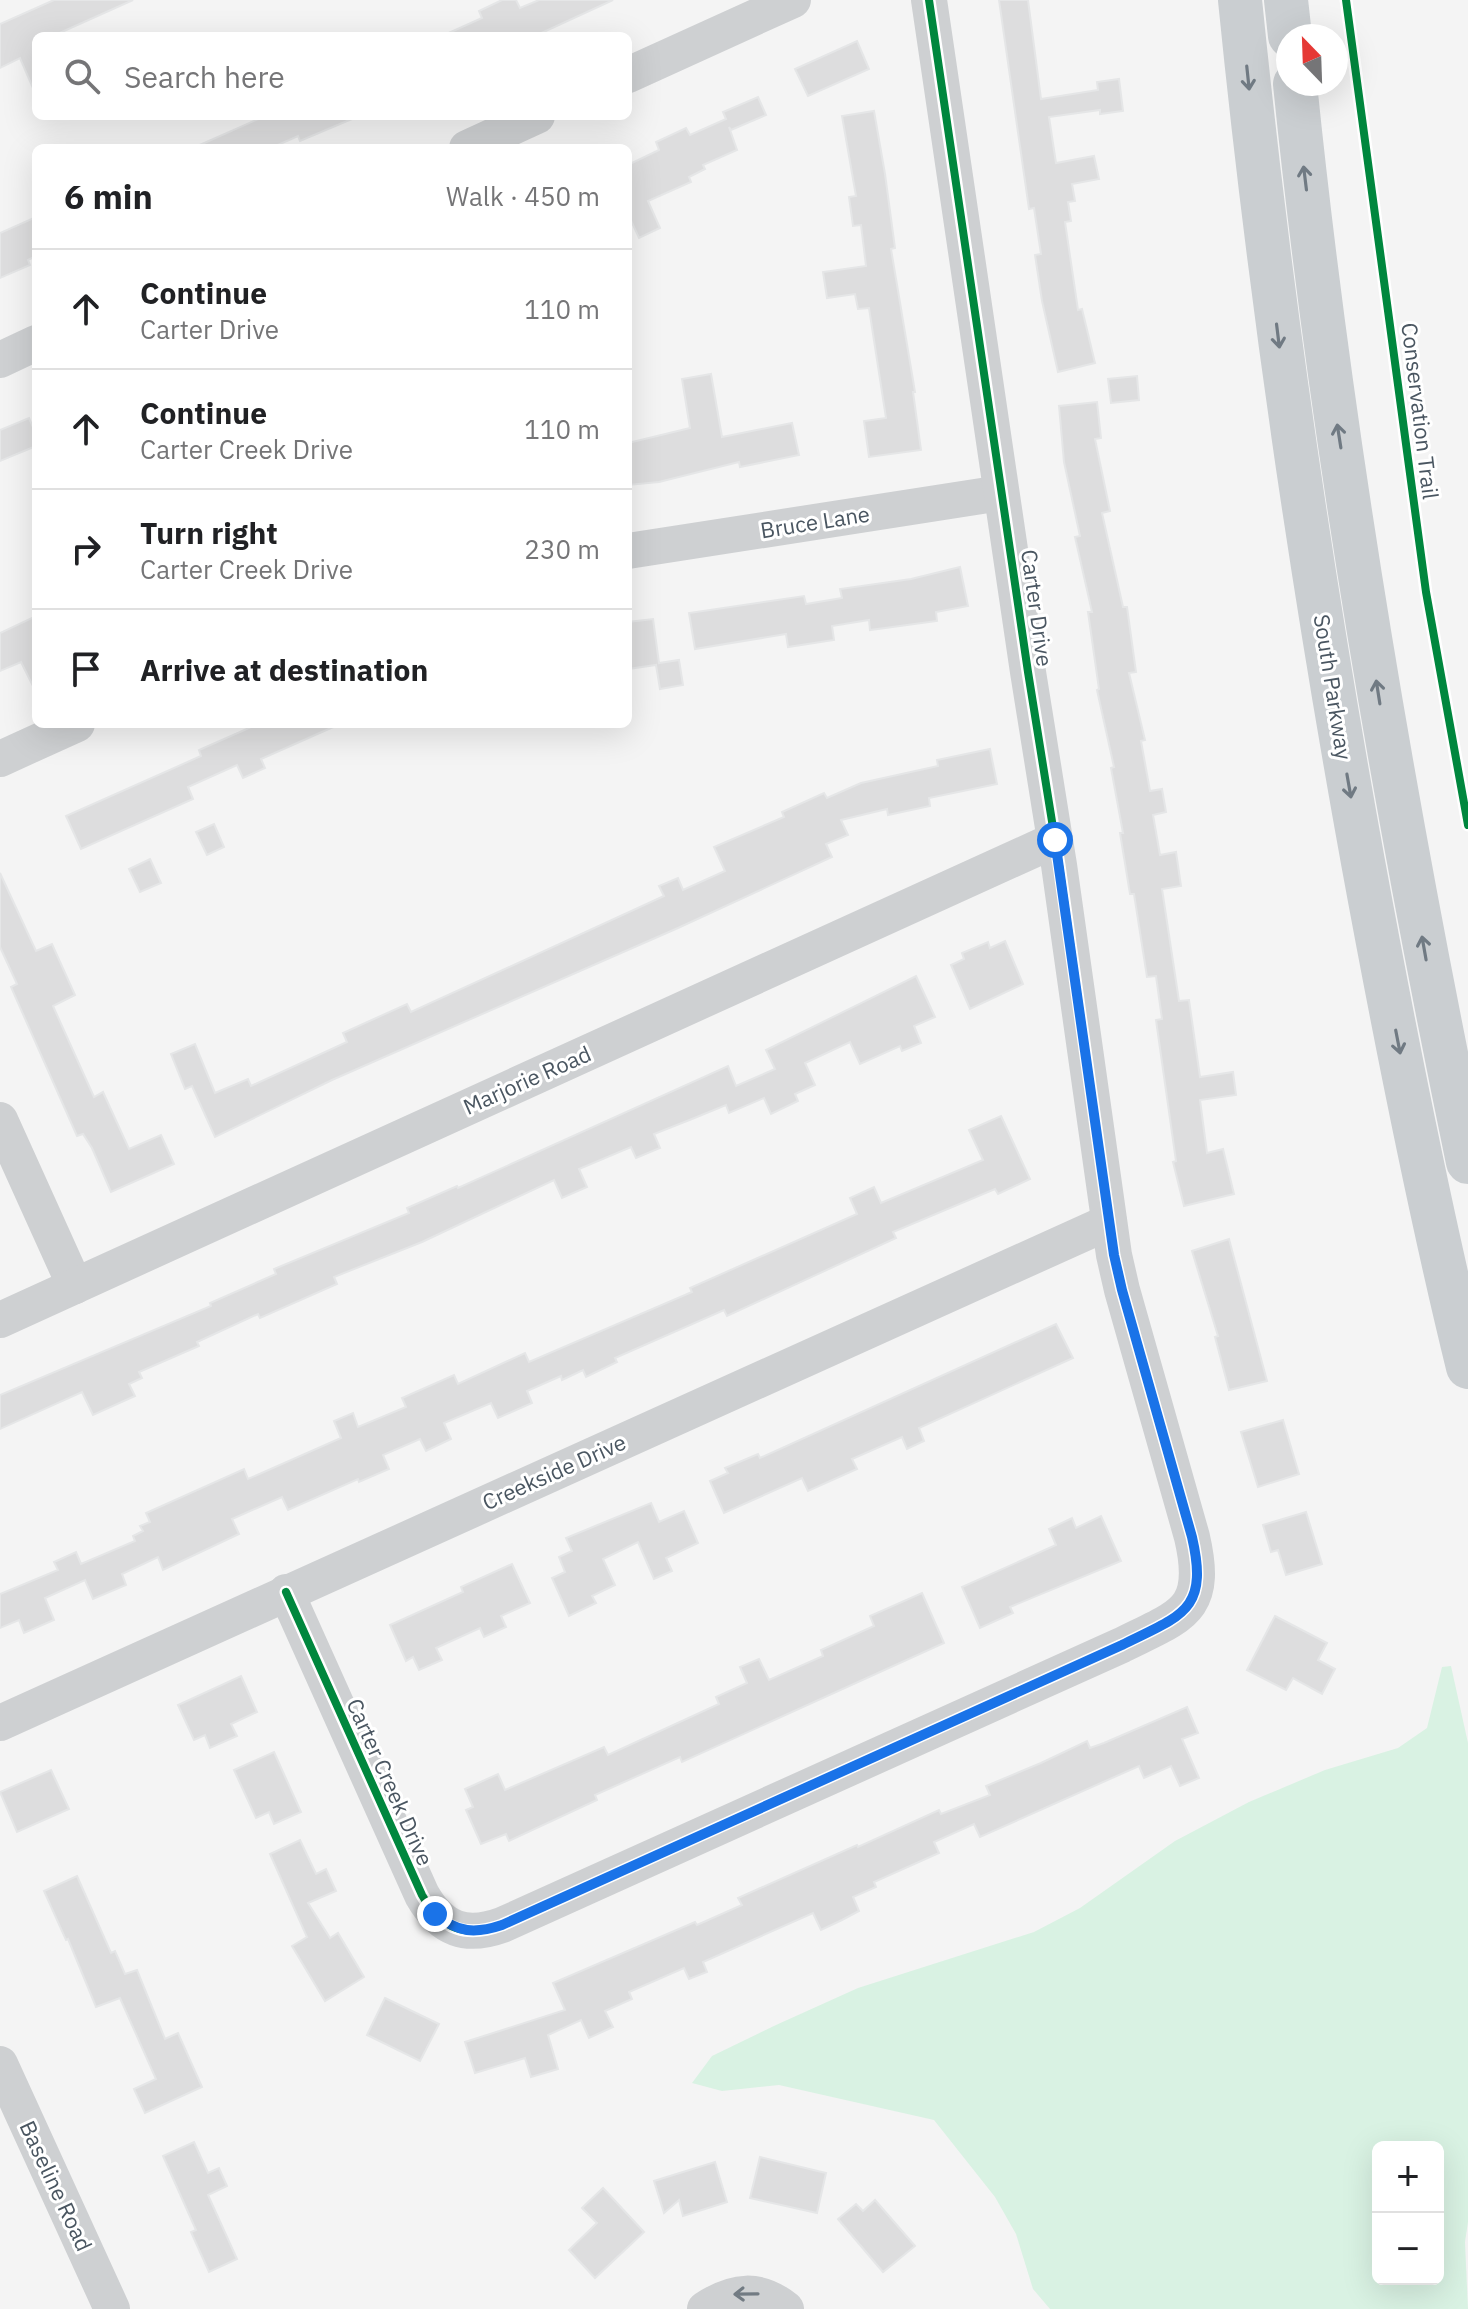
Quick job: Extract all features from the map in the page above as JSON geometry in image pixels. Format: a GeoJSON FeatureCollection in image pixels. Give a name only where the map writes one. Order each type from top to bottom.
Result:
{"type":"FeatureCollection","features":[{"type":"Feature","properties":{"kind":"main road","name":"South Parkway"},"geometry":{"type":"LineString","coordinates":[[1240,0],[1280,349],[1334,700],[1380,956],[1468,1367]]}},
{"type":"Feature","properties":{"kind":"main road"},"geometry":{"type":"LineString","coordinates":[[1286,0],[1289,24]]}},
{"type":"Feature","properties":{"kind":"main road","name":"South Parkway"},"geometry":{"type":"LineString","coordinates":[[1296,96],[1332,390],[1380,703],[1431,984],[1468,1162]]}},
{"type":"Feature","properties":{"kind":"street"},"geometry":{"type":"LineString","coordinates":[[632,73],[793,0]]}},
{"type":"Feature","properties":{"kind":"street","name":"Carter Drive"},"geometry":{"type":"LineString","coordinates":[[929,0],[1109,1222]]}},
{"type":"Feature","properties":{"kind":"street"},"geometry":{"type":"LineString","coordinates":[[476,144],[528,120]]}},
{"type":"Feature","properties":{"kind":"street"},"geometry":{"type":"LineString","coordinates":[[0,360],[32,345]]}},
{"type":"Feature","properties":{"kind":"street","name":"Bruce Lane"},"geometry":{"type":"LineString","coordinates":[[632,550],[1001,493]]}},
{"type":"Feature","properties":{"kind":"street"},"geometry":{"type":"LineString","coordinates":[[0,759],[68,728]]}},
{"type":"Feature","properties":{"kind":"street","name":"Marjorie Road"},"geometry":{"type":"LineString","coordinates":[[0,1320],[1055,840]]}},
{"type":"Feature","properties":{"kind":"street"},"geometry":{"type":"LineString","coordinates":[[0,1120],[75,1286]]}},
{"type":"Feature","properties":{"kind":"street","name":"Creekside Drive"},"geometry":{"type":"LineString","coordinates":[[0,1723],[1109,1222]]}},
{"type":"Feature","properties":{"kind":"street","name":"Carter Creek Drive"},"geometry":{"type":"LineString","coordinates":[[286,1592],[428,1907],[445,1922],[473,1933],[517,1918],[1122,1645],[1181,1612],[1197,1589],[1196,1555],[1122,1290],[1109,1222]]}},
{"type":"Feature","properties":{"kind":"street","name":"Baseline Road"},"geometry":{"type":"LineString","coordinates":[[0,2064],[112,2309]]}},
{"type":"Feature","properties":{"kind":"street"},"geometry":{"type":"LineString","coordinates":[[705,2309],[735,2293],[755,2292],[774,2299],[786,2309]]}},
{"type":"Feature","properties":{"kind":"green space"},"geometry":{"type":"Polygon","coordinates":[[[1451,1666],[1468,1743],[1468,2222],[1465,2242],[1468,2309],[1050,2309],[1033,2289],[1016,2234],[995,2197],[934,2120],[779,2085],[722,2091],[692,2083],[712,2056],[776,2025],[858,1988],[1034,1932],[1080,1908],[1175,1841],[1249,1802],[1325,1770],[1398,1748],[1427,1728],[1442,1667],[1451,1666]]]}},
{"type":"Feature","properties":{"kind":"building"},"geometry":{"type":"Polygon","coordinates":[[[54,0],[133,0],[62,32],[32,32],[32,86],[20,58],[0,68],[0,24],[54,0]]]}},
{"type":"Feature","properties":{"kind":"building"},"geometry":{"type":"Polygon","coordinates":[[[502,0],[516,0],[520,8],[539,0],[613,0],[544,32],[451,32],[482,18],[479,11],[502,0]]]}},
{"type":"Feature","properties":{"kind":"building"},"geometry":{"type":"Polygon","coordinates":[[[999,0],[1028,0],[1041,99],[1098,90],[1097,82],[1119,79],[1123,111],[1100,114],[1100,110],[1049,117],[1056,163],[1094,156],[1099,179],[1072,184],[1075,201],[1068,202],[1071,221],[1065,222],[1078,310],[1082,309],[1095,363],[1058,372],[1042,301],[1035,255],[1041,254],[1034,208],[1029,209],[999,0]]]}},
{"type":"Feature","properties":{"kind":"building"},"geometry":{"type":"Polygon","coordinates":[[[857,41],[869,69],[808,96],[795,69],[857,41]]]}},
{"type":"Feature","properties":{"kind":"building"},"geometry":{"type":"Polygon","coordinates":[[[758,97],[766,115],[731,130],[729,127],[737,150],[703,165],[705,169],[689,177],[691,182],[648,201],[660,228],[639,238],[632,223],[632,163],[659,150],[656,142],[686,128],[690,135],[726,119],[723,112],[758,97]]]}},
{"type":"Feature","properties":{"kind":"building"},"geometry":{"type":"Polygon","coordinates":[[[874,111],[921,450],[869,457],[864,421],[886,418],[869,308],[858,309],[855,294],[827,298],[823,272],[866,266],[861,225],[853,226],[849,197],[856,196],[842,116],[874,111]]]}},
{"type":"Feature","properties":{"kind":"building"},"geometry":{"type":"Polygon","coordinates":[[[256,120],[350,120],[300,141],[298,136],[280,144],[202,144],[256,120]]]}},
{"type":"Feature","properties":{"kind":"building"},"geometry":{"type":"Polygon","coordinates":[[[32,219],[30,265],[0,278],[0,233],[32,219]]]}},
{"type":"Feature","properties":{"kind":"building"},"geometry":{"type":"Polygon","coordinates":[[[711,374],[722,437],[792,423],[799,455],[740,467],[739,462],[659,482],[632,485],[632,442],[690,428],[682,379],[711,374]]]}},
{"type":"Feature","properties":{"kind":"building"},"geometry":{"type":"Polygon","coordinates":[[[1137,376],[1139,400],[1111,403],[1108,379],[1137,376]]]}},
{"type":"Feature","properties":{"kind":"building"},"geometry":{"type":"Polygon","coordinates":[[[1097,402],[1101,438],[1095,439],[1110,511],[1102,513],[1123,607],[1127,607],[1136,672],[1129,673],[1145,740],[1141,741],[1150,791],[1162,789],[1166,812],[1153,815],[1160,855],[1176,852],[1181,886],[1162,889],[1179,1001],[1189,1000],[1200,1077],[1233,1072],[1236,1095],[1200,1100],[1207,1153],[1223,1149],[1234,1194],[1184,1206],[1173,1162],[1176,1161],[1156,1020],[1162,1019],[1156,976],[1147,977],[1134,894],[1130,894],[1111,768],[1114,767],[1097,690],[1088,612],[1092,612],[1075,537],[1080,536],[1064,462],[1059,406],[1097,402]]]}},
{"type":"Feature","properties":{"kind":"building"},"geometry":{"type":"Polygon","coordinates":[[[29,418],[32,448],[0,461],[0,430],[29,418]]]}},
{"type":"Feature","properties":{"kind":"building"},"geometry":{"type":"Polygon","coordinates":[[[960,567],[968,606],[936,612],[937,621],[870,630],[869,620],[832,626],[834,640],[788,647],[786,634],[695,649],[689,613],[804,596],[806,604],[842,598],[840,589],[911,579],[960,567]]]}},
{"type":"Feature","properties":{"kind":"building"},"geometry":{"type":"Polygon","coordinates":[[[32,618],[32,684],[21,662],[0,671],[0,633],[32,618]]]}},
{"type":"Feature","properties":{"kind":"building"},"geometry":{"type":"Polygon","coordinates":[[[653,619],[659,663],[679,660],[683,685],[660,689],[656,665],[632,668],[632,622],[653,619]]]}},
{"type":"Feature","properties":{"kind":"building"},"geometry":{"type":"Polygon","coordinates":[[[249,728],[331,728],[261,759],[265,768],[243,778],[237,765],[188,787],[193,799],[81,849],[66,816],[201,756],[199,750],[249,728]]]}},
{"type":"Feature","properties":{"kind":"building"},"geometry":{"type":"Polygon","coordinates":[[[990,749],[997,784],[929,798],[930,806],[888,815],[887,809],[841,820],[848,835],[826,844],[832,857],[332,1080],[215,1137],[192,1086],[185,1089],[171,1054],[195,1044],[215,1093],[248,1079],[251,1086],[347,1042],[343,1033],[407,1004],[411,1012],[664,896],[659,886],[678,878],[683,890],[725,871],[714,847],[784,817],[782,812],[824,793],[827,798],[861,783],[938,766],[937,760],[990,749]]]}},
{"type":"Feature","properties":{"kind":"building"},"geometry":{"type":"Polygon","coordinates":[[[214,824],[224,847],[207,855],[196,832],[214,824]]]}},
{"type":"Feature","properties":{"kind":"building"},"geometry":{"type":"Polygon","coordinates":[[[150,859],[161,883],[140,892],[129,869],[150,859]]]}},
{"type":"Feature","properties":{"kind":"building"},"geometry":{"type":"Polygon","coordinates":[[[0,873],[36,951],[52,944],[75,995],[53,1006],[94,1097],[103,1092],[129,1149],[161,1135],[174,1164],[111,1192],[92,1148],[83,1134],[77,1136],[11,987],[17,984],[0,947],[0,873]]]}},
{"type":"Feature","properties":{"kind":"building"},"geometry":{"type":"Polygon","coordinates":[[[1005,941],[1023,984],[970,1009],[951,965],[964,959],[962,953],[988,942],[990,948],[1005,941]]]}},
{"type":"Feature","properties":{"kind":"building"},"geometry":{"type":"Polygon","coordinates":[[[916,976],[935,1017],[914,1026],[921,1043],[902,1051],[900,1046],[860,1064],[850,1042],[805,1063],[815,1085],[795,1094],[798,1101],[771,1114],[764,1098],[729,1113],[726,1105],[654,1134],[660,1148],[636,1158],[631,1147],[579,1169],[587,1187],[562,1198],[554,1180],[422,1242],[334,1277],[337,1284],[260,1318],[258,1314],[197,1342],[199,1346],[139,1372],[142,1378],[129,1384],[135,1396],[93,1415],[82,1392],[0,1429],[0,1395],[211,1306],[210,1303],[276,1274],[274,1269],[409,1213],[407,1208],[728,1066],[736,1086],[775,1069],[766,1050],[916,976]]]}},
{"type":"Feature","properties":{"kind":"building"},"geometry":{"type":"Polygon","coordinates":[[[1001,1116],[1030,1179],[998,1194],[995,1189],[893,1232],[896,1238],[727,1316],[724,1310],[615,1358],[617,1362],[586,1377],[583,1370],[527,1391],[532,1403],[498,1418],[491,1403],[444,1423],[451,1439],[426,1451],[420,1439],[383,1455],[389,1469],[288,1510],[282,1497],[232,1519],[239,1534],[163,1570],[158,1557],[122,1574],[126,1585],[93,1599],[85,1580],[45,1598],[54,1620],[24,1633],[19,1620],[0,1628],[0,1594],[58,1570],[54,1562],[76,1552],[81,1564],[135,1541],[133,1536],[143,1531],[140,1526],[150,1522],[146,1513],[244,1469],[248,1479],[341,1438],[334,1421],[353,1413],[358,1427],[406,1407],[402,1398],[454,1375],[458,1384],[525,1353],[529,1362],[692,1292],[690,1288],[857,1214],[850,1198],[874,1187],[881,1203],[983,1160],[969,1130],[1001,1116]]]}},
{"type":"Feature","properties":{"kind":"building"},"geometry":{"type":"Polygon","coordinates":[[[1229,1239],[1267,1381],[1229,1390],[1215,1337],[1218,1336],[1192,1251],[1229,1239]]]}},
{"type":"Feature","properties":{"kind":"building"},"geometry":{"type":"Polygon","coordinates":[[[1056,1324],[1073,1358],[919,1428],[924,1441],[907,1449],[902,1437],[852,1459],[857,1469],[808,1491],[802,1478],[724,1513],[710,1481],[728,1473],[725,1468],[758,1454],[760,1458],[1056,1324]]]}},
{"type":"Feature","properties":{"kind":"building"},"geometry":{"type":"Polygon","coordinates":[[[1283,1420],[1299,1474],[1258,1487],[1241,1432],[1283,1420]]]}},
{"type":"Feature","properties":{"kind":"building"},"geometry":{"type":"Polygon","coordinates":[[[651,1503],[659,1522],[684,1511],[698,1543],[666,1558],[672,1571],[654,1579],[638,1542],[603,1559],[615,1585],[592,1596],[596,1603],[569,1616],[552,1578],[565,1572],[559,1557],[572,1551],[566,1538],[651,1503]]]}},
{"type":"Feature","properties":{"kind":"building"},"geometry":{"type":"Polygon","coordinates":[[[1306,1512],[1322,1564],[1286,1575],[1278,1550],[1271,1552],[1263,1525],[1306,1512]]]}},
{"type":"Feature","properties":{"kind":"building"},"geometry":{"type":"Polygon","coordinates":[[[1101,1516],[1121,1561],[1010,1607],[1013,1613],[980,1628],[962,1587],[1056,1545],[1049,1529],[1072,1518],[1076,1528],[1101,1516]]]}},
{"type":"Feature","properties":{"kind":"building"},"geometry":{"type":"Polygon","coordinates":[[[512,1564],[530,1603],[501,1616],[506,1627],[484,1637],[480,1628],[436,1648],[442,1660],[419,1670],[413,1657],[406,1661],[390,1625],[463,1592],[461,1587],[512,1564]]]}},
{"type":"Feature","properties":{"kind":"building"},"geometry":{"type":"Polygon","coordinates":[[[922,1593],[944,1643],[682,1762],[680,1757],[595,1795],[597,1800],[509,1841],[506,1834],[481,1844],[466,1810],[473,1807],[465,1789],[498,1774],[505,1790],[604,1747],[608,1755],[719,1704],[716,1697],[747,1683],[740,1667],[759,1659],[769,1680],[823,1656],[821,1650],[874,1626],[870,1616],[922,1593]]]}},
{"type":"Feature","properties":{"kind":"building"},"geometry":{"type":"Polygon","coordinates":[[[1275,1616],[1327,1643],[1318,1660],[1335,1669],[1322,1694],[1293,1678],[1286,1690],[1247,1670],[1275,1616]]]}},
{"type":"Feature","properties":{"kind":"building"},"geometry":{"type":"Polygon","coordinates":[[[241,1676],[257,1712],[231,1724],[237,1736],[210,1748],[205,1735],[194,1740],[178,1705],[241,1676]]]}},
{"type":"Feature","properties":{"kind":"building"},"geometry":{"type":"Polygon","coordinates":[[[1187,1707],[1198,1733],[1182,1739],[1199,1778],[1180,1786],[1171,1766],[1144,1778],[1139,1766],[980,1837],[974,1824],[934,1842],[939,1853],[874,1882],[876,1887],[853,1897],[859,1911],[842,1920],[821,1930],[813,1913],[703,1962],[707,1972],[689,1979],[684,1968],[629,1992],[632,1999],[605,2011],[613,2027],[589,2038],[581,2020],[548,2035],[558,2069],[531,2077],[525,2058],[475,2073],[465,2042],[565,2010],[553,1983],[742,1905],[738,1898],[857,1845],[939,1810],[941,1814],[990,1795],[986,1786],[1087,1741],[1090,1748],[1187,1707]]]}},
{"type":"Feature","properties":{"kind":"building"},"geometry":{"type":"Polygon","coordinates":[[[274,1752],[301,1812],[274,1824],[269,1812],[256,1818],[234,1770],[274,1752]]]}},
{"type":"Feature","properties":{"kind":"building"},"geometry":{"type":"Polygon","coordinates":[[[51,1770],[69,1809],[17,1832],[0,1792],[51,1770]]]}},
{"type":"Feature","properties":{"kind":"building"},"geometry":{"type":"Polygon","coordinates":[[[300,1840],[316,1874],[326,1869],[336,1891],[308,1903],[330,1938],[338,1933],[364,1977],[325,2001],[292,1946],[307,1937],[270,1854],[300,1840]]]}},
{"type":"Feature","properties":{"kind":"building"},"geometry":{"type":"Polygon","coordinates":[[[77,1876],[111,1953],[115,1951],[125,1974],[137,1970],[165,2039],[178,2033],[202,2087],[145,2113],[134,2089],[156,2079],[120,1998],[96,2007],[44,1891],[77,1876]]]}},
{"type":"Feature","properties":{"kind":"building"},"geometry":{"type":"Polygon","coordinates":[[[385,1998],[439,2024],[420,2061],[367,2035],[385,1998]]]}},
{"type":"Feature","properties":{"kind":"building"},"geometry":{"type":"Polygon","coordinates":[[[194,2142],[208,2173],[219,2168],[227,2186],[208,2195],[237,2259],[209,2272],[191,2232],[196,2230],[163,2156],[194,2142]]]}},
{"type":"Feature","properties":{"kind":"building"},"geometry":{"type":"Polygon","coordinates":[[[760,2157],[826,2173],[817,2213],[750,2198],[760,2157]]]}},
{"type":"Feature","properties":{"kind":"building"},"geometry":{"type":"Polygon","coordinates":[[[715,2162],[727,2202],[683,2216],[679,2200],[664,2213],[654,2181],[715,2162]]]}},
{"type":"Feature","properties":{"kind":"building"},"geometry":{"type":"Polygon","coordinates":[[[603,2188],[644,2232],[595,2278],[569,2250],[597,2223],[582,2208],[603,2188]]]}},
{"type":"Feature","properties":{"kind":"building"},"geometry":{"type":"Polygon","coordinates":[[[875,2200],[915,2246],[883,2272],[838,2219],[856,2204],[863,2211],[875,2200]]]}},
{"type":"Feature","properties":{"kind":"cycle path"},"geometry":{"type":"LineString","coordinates":[[286,1592],[422,1895],[447,1923],[456,1928],[477,1931],[502,1925],[1122,1645],[1175,1617],[1186,1608],[1193,1596],[1197,1581],[1192,1537],[1114,1255],[1059,865],[929,0]]}},
{"type":"Feature","properties":{"kind":"cycle path","name":"Conservation Trail"},"geometry":{"type":"LineString","coordinates":[[1346,0],[1426,592],[1468,825]]}},
{"type":"Feature","properties":{"kind":"route"},"geometry":{"type":"LineString","coordinates":[[435,1914],[458,1929],[473,1933],[502,1925],[1122,1645],[1173,1619],[1195,1595],[1199,1580],[1192,1537],[1114,1255],[1055,840]]}}]}
